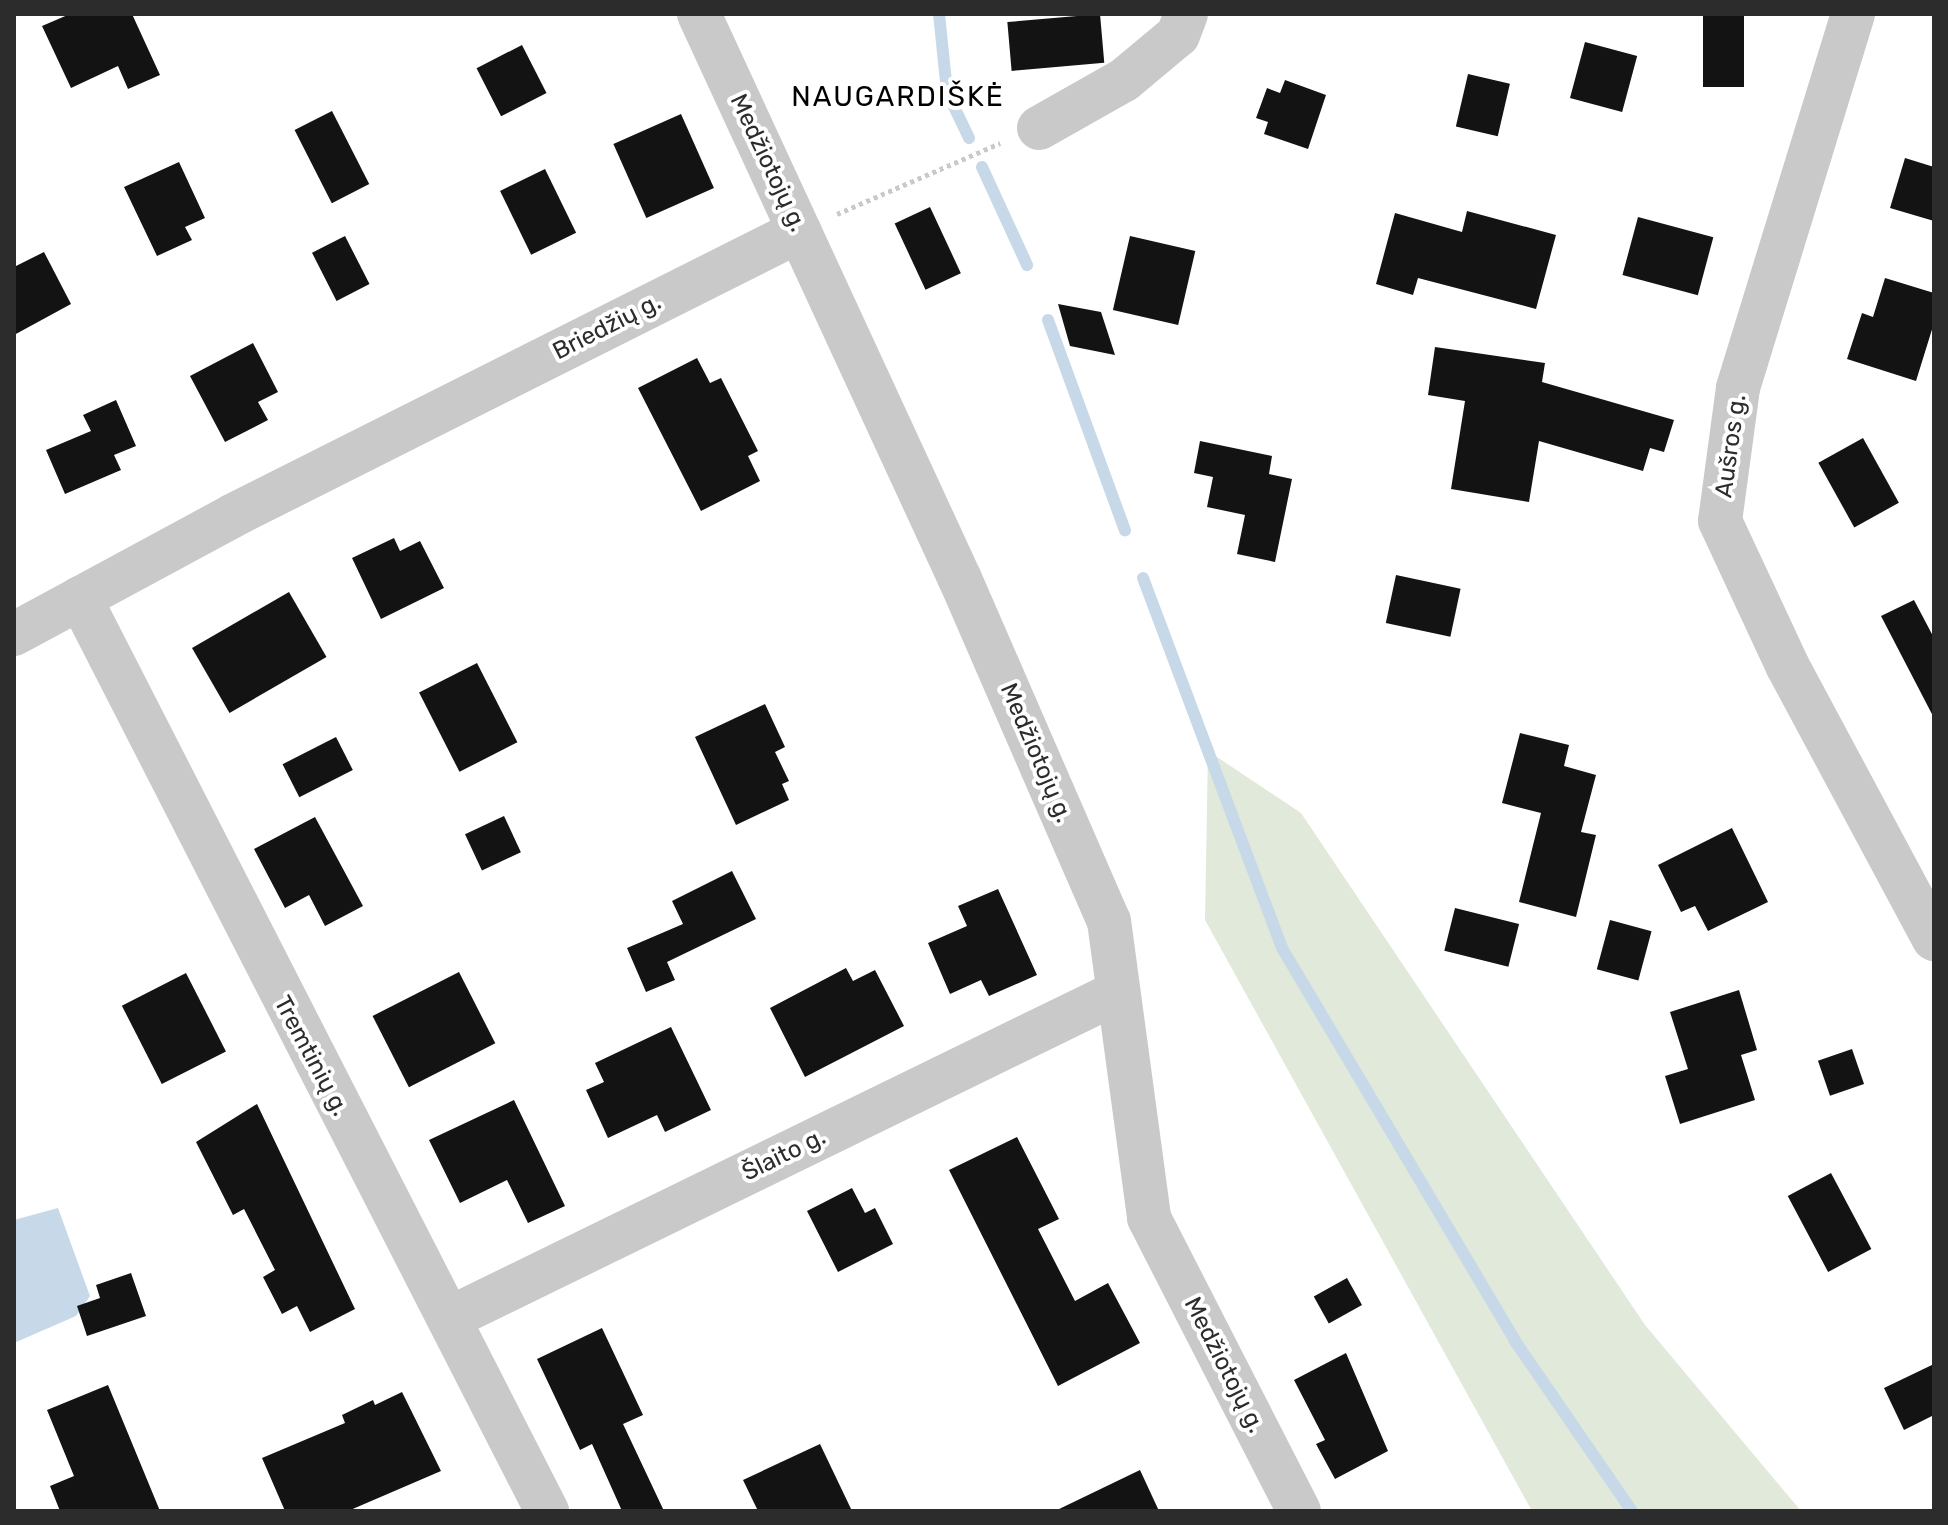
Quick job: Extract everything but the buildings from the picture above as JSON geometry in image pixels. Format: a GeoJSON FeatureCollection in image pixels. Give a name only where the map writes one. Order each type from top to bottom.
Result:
{"type":"FeatureCollection","features":[{"type":"Feature","properties":{"kind":"street","name":"Medžiotojų g."},"geometry":{"type":"LineString","coordinates":[[699,14],[1109,921],[1149,1218],[1299,1511]]}},
{"type":"Feature","properties":{"kind":"street"},"geometry":{"type":"LineString","coordinates":[[1039,128],[1124,80],[1178,35],[1186,14]]}},
{"type":"Feature","properties":{"kind":"street","name":"Aušros g."},"geometry":{"type":"LineString","coordinates":[[1853,14],[1738,388],[1720,521],[1787,665],[1934,939]]}},
{"type":"Feature","properties":{"kind":"street","name":"Briedžių g."},"geometry":{"type":"LineString","coordinates":[[14,634],[799,231]]}},
{"type":"Feature","properties":{"kind":"street","name":"Tremtinių g."},"geometry":{"type":"LineString","coordinates":[[80,598],[261,961],[450,1318],[547,1511]]}},
{"type":"Feature","properties":{"kind":"street","name":"Šlaito g."},"geometry":{"type":"LineString","coordinates":[[450,1318],[1118,992]]}},
{"type":"Feature","properties":{"kind":"path"},"geometry":{"type":"LineString","coordinates":[[799,231],[941,164],[1039,128]]}},
{"type":"Feature","properties":{"kind":"green space"},"geometry":{"type":"Polygon","coordinates":[[[1208,751],[1301,813],[1645,1325],[1801,1511],[1532,1511],[1205,920],[1208,751]]]}},
{"type":"Feature","properties":{"kind":"water"},"geometry":{"type":"Polygon","coordinates":[[[58,1208],[90,1296],[76,1316],[14,1343],[14,1220],[58,1208]]]}},
{"type":"Feature","properties":{"kind":"waterway"},"geometry":{"type":"LineString","coordinates":[[939,14],[947,92],[969,138]]}},
{"type":"Feature","properties":{"kind":"waterway"},"geometry":{"type":"LineString","coordinates":[[982,167],[1027,265]]}},
{"type":"Feature","properties":{"kind":"waterway"},"geometry":{"type":"LineString","coordinates":[[1048,320],[1125,530]]}},
{"type":"Feature","properties":{"kind":"waterway"},"geometry":{"type":"LineString","coordinates":[[1143,578],[1282,948],[1515,1341],[1632,1511]]}},
{"type":"Feature","properties":{"kind":"district","name":"NAUGARDIŠKĖ"},"geometry":{"type":"Point","coordinates":[898,97]}}]}
